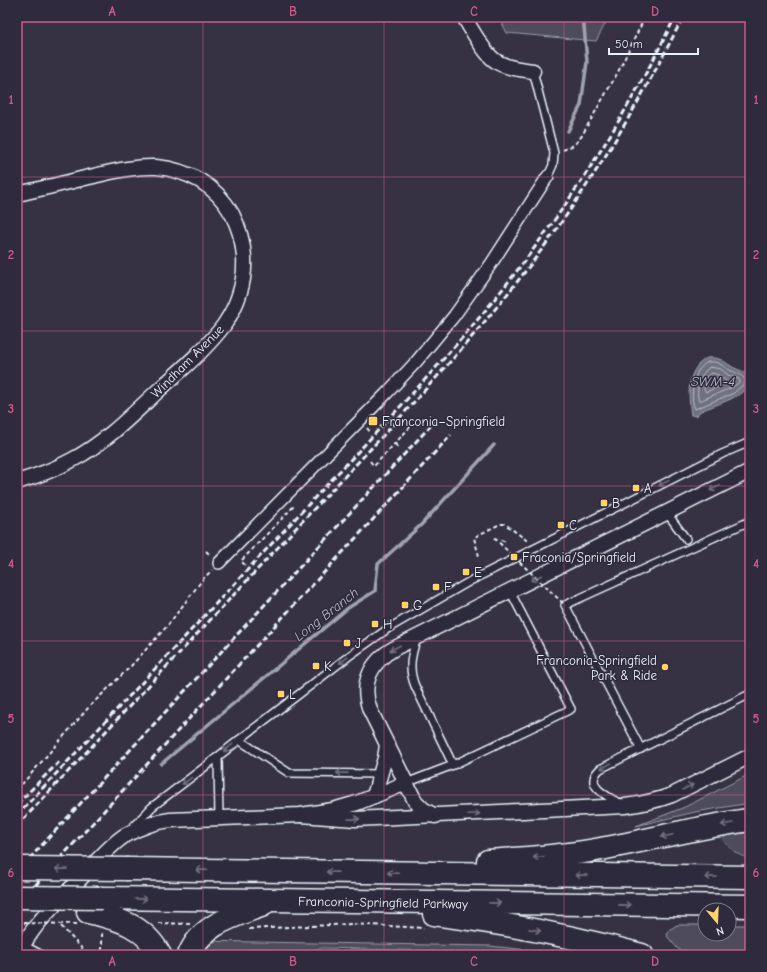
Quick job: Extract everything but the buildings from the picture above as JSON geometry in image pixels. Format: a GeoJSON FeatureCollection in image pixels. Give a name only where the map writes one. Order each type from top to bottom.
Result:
{"type":"FeatureCollection","features":[{"type":"Feature","properties":{"kind":"main road"},"geometry":{"type":"LineString","coordinates":[[414,873],[483,862],[583,852],[750,820]]}},
{"type":"Feature","properties":{"kind":"main road"},"geometry":{"type":"LineString","coordinates":[[17,868],[750,877]]}},
{"type":"Feature","properties":{"kind":"main road"},"geometry":{"type":"LineString","coordinates":[[22,897],[112,917],[133,926],[148,937],[160,955]]}},
{"type":"Feature","properties":{"kind":"main road"},"geometry":{"type":"LineString","coordinates":[[189,955],[198,939],[207,929],[226,919],[273,901]]}},
{"type":"Feature","properties":{"kind":"main road","name":"Franconia-Springfield Parkway"},"geometry":{"type":"LineString","coordinates":[[89,911],[273,901],[750,906]]}},
{"type":"Feature","properties":{"kind":"main road"},"geometry":{"type":"LineString","coordinates":[[330,901],[509,925],[593,942],[642,955]]}},
{"type":"Feature","properties":{"kind":"street"},"geometry":{"type":"LineString","coordinates":[[464,17],[493,60],[510,67],[533,71]]}},
{"type":"Feature","properties":{"kind":"street","name":"Windham Avenue"},"geometry":{"type":"LineString","coordinates":[[17,194],[132,168],[154,167],[177,170],[188,174],[216,192],[228,208],[237,224],[240,234],[244,255],[244,266],[243,280],[239,296],[227,320],[206,345],[177,374],[126,420],[87,452],[63,465],[17,482]]}},
{"type":"Feature","properties":{"kind":"street"},"geometry":{"type":"LineString","coordinates":[[219,563],[416,362],[454,316],[491,264],[548,176]]}},
{"type":"Feature","properties":{"kind":"street"},"geometry":{"type":"LineString","coordinates":[[435,816],[419,806],[387,745],[368,704],[366,690],[369,674],[376,662],[382,656],[417,637],[750,471]]}},
{"type":"Feature","properties":{"kind":"street"},"geometry":{"type":"LineString","coordinates":[[374,796],[381,774],[387,745]]}},
{"type":"Feature","properties":{"kind":"street"},"geometry":{"type":"LineString","coordinates":[[21,950],[43,918],[104,854],[122,838],[146,826],[161,821],[302,815],[346,819],[625,806],[652,802],[672,795],[750,756]]}},
{"type":"Feature","properties":{"kind":"street"},"geometry":{"type":"LineString","coordinates":[[302,815],[344,808],[406,783]]}},
{"type":"Feature","properties":{"kind":"lane"},"geometry":{"type":"LineString","coordinates":[[533,71],[554,152],[553,165],[548,176]]}},
{"type":"Feature","properties":{"kind":"lane"},"geometry":{"type":"LineString","coordinates":[[122,838],[152,807],[239,740],[370,641],[423,607],[489,571],[750,442]]}},
{"type":"Feature","properties":{"kind":"lane"},"geometry":{"type":"LineString","coordinates":[[667,512],[686,539]]}},
{"type":"Feature","properties":{"kind":"lane"},"geometry":{"type":"LineString","coordinates":[[642,749],[565,605],[750,522]]}},
{"type":"Feature","properties":{"kind":"lane"},"geometry":{"type":"LineString","coordinates":[[406,783],[453,765],[571,709],[510,591]]}},
{"type":"Feature","properties":{"kind":"lane"},"geometry":{"type":"LineString","coordinates":[[417,637],[410,666],[411,676],[453,765]]}},
{"type":"Feature","properties":{"kind":"lane"},"geometry":{"type":"LineString","coordinates":[[625,806],[599,790],[595,783],[595,775],[597,772],[604,767],[750,694]]}},
{"type":"Feature","properties":{"kind":"lane"},"geometry":{"type":"LineString","coordinates":[[239,740],[289,773],[381,774]]}},
{"type":"Feature","properties":{"kind":"lane"},"geometry":{"type":"LineString","coordinates":[[218,757],[219,818]]}},
{"type":"Feature","properties":{"kind":"lane"},"geometry":{"type":"LineString","coordinates":[[21,950],[42,955]]}},
{"type":"Feature","properties":{"kind":"path"},"geometry":{"type":"LineString","coordinates":[[554,152],[565,150],[574,145],[581,137],[618,72],[645,17]]}},
{"type":"Feature","properties":{"kind":"path"},"geometry":{"type":"LineString","coordinates":[[370,461],[374,466],[395,444],[411,426],[406,422]]}},
{"type":"Feature","properties":{"kind":"path"},"geometry":{"type":"LineString","coordinates":[[395,444],[399,448]]}},
{"type":"Feature","properties":{"kind":"path"},"geometry":{"type":"LineString","coordinates":[[245,565],[241,561],[293,507],[284,496]]}},
{"type":"Feature","properties":{"kind":"path"},"geometry":{"type":"LineString","coordinates":[[479,556],[474,538],[478,534],[500,524],[505,524],[522,535]]}},
{"type":"Feature","properties":{"kind":"path"},"geometry":{"type":"LineString","coordinates":[[507,542],[494,538],[565,605]]}},
{"type":"Feature","properties":{"kind":"path"},"geometry":{"type":"LineString","coordinates":[[17,790],[89,707],[132,666],[168,625],[203,579],[219,563]]}},
{"type":"Feature","properties":{"kind":"path"},"geometry":{"type":"LineString","coordinates":[[17,924],[89,911]]}},
{"type":"Feature","properties":{"kind":"path"},"geometry":{"type":"LineString","coordinates":[[151,924],[194,924]]}},
{"type":"Feature","properties":{"kind":"path"},"geometry":{"type":"LineString","coordinates":[[244,929],[350,924],[431,928]]}},
{"type":"Feature","properties":{"kind":"path"},"geometry":{"type":"LineString","coordinates":[[61,926],[88,955]]}},
{"type":"Feature","properties":{"kind":"path"},"geometry":{"type":"LineString","coordinates":[[102,931],[102,955]]}},
{"type":"Feature","properties":{"kind":"shaded area"},"geometry":{"type":"Polygon","coordinates":[[[499,17],[609,17],[596,41],[507,33],[499,17]]]}},
{"type":"Feature","properties":{"kind":"shaded area"},"geometry":{"type":"Polygon","coordinates":[[[750,774],[750,803],[695,812],[636,826],[685,807],[750,774]]]}},
{"type":"Feature","properties":{"kind":"shaded area"},"geometry":{"type":"Polygon","coordinates":[[[750,832],[750,858],[738,854],[722,839],[727,835],[750,832]]]}},
{"type":"Feature","properties":{"kind":"shaded area"},"geometry":{"type":"Polygon","coordinates":[[[677,925],[697,925],[697,942],[737,942],[737,925],[750,925],[750,955],[695,955],[678,949],[667,936],[669,930],[677,925]]]}},
{"type":"Feature","properties":{"kind":"shaded area"},"geometry":{"type":"Polygon","coordinates":[[[197,941],[490,946],[528,950],[548,955],[452,955],[430,951],[322,948],[295,955],[196,955],[197,941]]]}},
{"type":"Feature","properties":{"kind":"water","name":"SWM-4"},"geometry":{"type":"Polygon","coordinates":[[[707,358],[720,359],[746,373],[750,384],[740,394],[733,398],[699,412],[697,416],[691,415],[689,399],[690,383],[695,369],[707,358]]]}},
{"type":"Feature","properties":{"kind":"waterway","name":"Long Branch"},"geometry":{"type":"LineString","coordinates":[[568,131],[581,105],[587,62],[584,26],[580,17]]}},
{"type":"Feature","properties":{"kind":"waterway","name":"Long Branch"},"geometry":{"type":"LineString","coordinates":[[161,764],[348,608],[375,591],[378,564],[421,525],[494,445]]}},
{"type":"Feature","properties":{"kind":"railway"},"geometry":{"type":"LineString","coordinates":[[17,815],[394,414],[479,318],[535,247],[586,174],[633,97],[675,17]]}},
{"type":"Feature","properties":{"kind":"railway"},"geometry":{"type":"LineString","coordinates":[[17,826],[384,435],[470,339],[547,243],[590,181],[648,84],[683,17]]}},
{"type":"Feature","properties":{"kind":"railway"},"geometry":{"type":"LineString","coordinates":[[17,872],[436,420]]}},
{"type":"Feature","properties":{"kind":"railway"},"geometry":{"type":"LineString","coordinates":[[17,905],[451,435]]}},
{"type":"Feature","properties":{"kind":"railway"},"geometry":{"type":"LineString","coordinates":[[17,804],[59,762]]}},
{"type":"Feature","properties":{"kind":"place","name":"Franconia–Springfield"},"geometry":{"type":"Point","coordinates":[373,421]}},
{"type":"Feature","properties":{"kind":"place","name":"A"},"geometry":{"type":"Point","coordinates":[636,488]}},
{"type":"Feature","properties":{"kind":"place","name":"B"},"geometry":{"type":"Point","coordinates":[604,503]}},
{"type":"Feature","properties":{"kind":"place","name":"C"},"geometry":{"type":"Point","coordinates":[561,525]}},
{"type":"Feature","properties":{"kind":"place","name":"Fraconia/Springfield"},"geometry":{"type":"Point","coordinates":[514,557]}},
{"type":"Feature","properties":{"kind":"place","name":"E"},"geometry":{"type":"Point","coordinates":[466,572]}},
{"type":"Feature","properties":{"kind":"place","name":"F"},"geometry":{"type":"Point","coordinates":[436,587]}},
{"type":"Feature","properties":{"kind":"place","name":"G"},"geometry":{"type":"Point","coordinates":[405,605]}},
{"type":"Feature","properties":{"kind":"place","name":"H"},"geometry":{"type":"Point","coordinates":[375,624]}},
{"type":"Feature","properties":{"kind":"place","name":"J"},"geometry":{"type":"Point","coordinates":[347,643]}},
{"type":"Feature","properties":{"kind":"place","name":"K"},"geometry":{"type":"Point","coordinates":[316,666]}},
{"type":"Feature","properties":{"kind":"place","name":"Franconia-Springfield Park & Ride"},"geometry":{"type":"Point","coordinates":[665,667]}},
{"type":"Feature","properties":{"kind":"place","name":"L"},"geometry":{"type":"Point","coordinates":[281,694]}}]}
